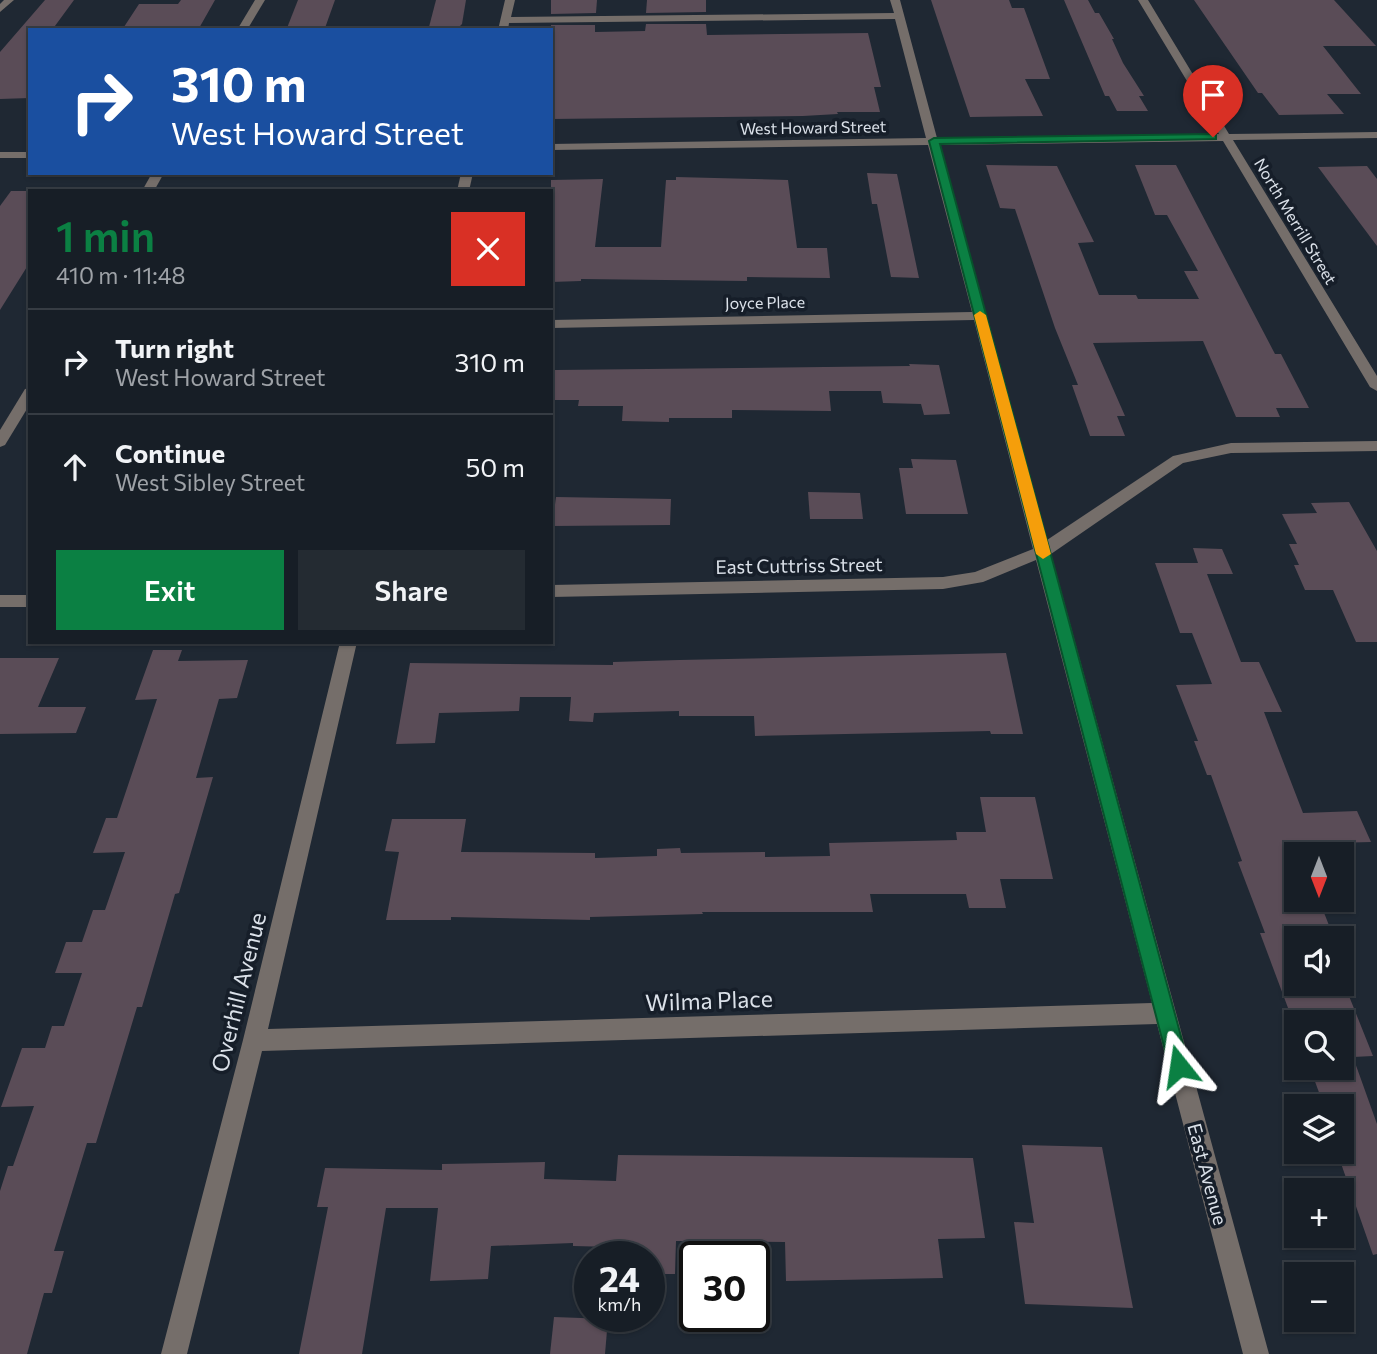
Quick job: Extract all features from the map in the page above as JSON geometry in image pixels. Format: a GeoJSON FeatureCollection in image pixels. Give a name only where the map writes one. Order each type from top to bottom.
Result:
{"type":"FeatureCollection","features":[{"type":"Feature","properties":{"kind":"street"},"geometry":{"type":"LineString","coordinates":[[0,9],[9,0]]}},
{"type":"Feature","properties":{"kind":"street"},"geometry":{"type":"LineString","coordinates":[[243,28],[260,0]]}},
{"type":"Feature","properties":{"kind":"street"},"geometry":{"type":"LineString","coordinates":[[510,0],[504,25],[900,16]]}},
{"type":"Feature","properties":{"kind":"street","name":"East Avenue"},"geometry":{"type":"LineString","coordinates":[[895,0],[1255,1354]]}},
{"type":"Feature","properties":{"kind":"street","name":"North Merrill Street"},"geometry":{"type":"LineString","coordinates":[[1143,0],[1377,387]]}},
{"type":"Feature","properties":{"kind":"street","name":"West Howard Street"},"geometry":{"type":"LineString","coordinates":[[553,147],[1377,135]]}},
{"type":"Feature","properties":{"kind":"street"},"geometry":{"type":"LineString","coordinates":[[0,155],[28,155]]}},
{"type":"Feature","properties":{"kind":"street","name":"Joyce Place"},"geometry":{"type":"LineString","coordinates":[[553,324],[980,316]]}},
{"type":"Feature","properties":{"kind":"street"},"geometry":{"type":"LineString","coordinates":[[0,442],[28,395]]}},
{"type":"Feature","properties":{"kind":"street","name":"East Cuttriss Street"},"geometry":{"type":"LineString","coordinates":[[553,591],[943,583],[977,578],[1043,551],[1178,459],[1231,448],[1377,446]]}},
{"type":"Feature","properties":{"kind":"street"},"geometry":{"type":"LineString","coordinates":[[0,601],[28,601]]}},
{"type":"Feature","properties":{"kind":"street","name":"Overhill Avenue"},"geometry":{"type":"LineString","coordinates":[[174,1354],[254,1040],[349,644]]}},
{"type":"Feature","properties":{"kind":"street","name":"Wilma Place"},"geometry":{"type":"LineString","coordinates":[[254,1040],[1165,1013]]}},
{"type":"Feature","properties":{"kind":"building"},"geometry":{"type":"Polygon","coordinates":[[[45,0],[74,0],[53,28],[28,28],[28,98],[0,99],[0,52],[45,0]]]}},
{"type":"Feature","properties":{"kind":"building"},"geometry":{"type":"Polygon","coordinates":[[[181,0],[215,0],[199,28],[123,28],[139,4],[178,4],[181,0]]]}},
{"type":"Feature","properties":{"kind":"building"},"geometry":{"type":"Polygon","coordinates":[[[298,0],[335,0],[325,28],[287,28],[298,0]]]}},
{"type":"Feature","properties":{"kind":"building"},"geometry":{"type":"Polygon","coordinates":[[[436,0],[466,0],[462,24],[459,27],[429,27],[436,0]]]}},
{"type":"Feature","properties":{"kind":"building"},"geometry":{"type":"Polygon","coordinates":[[[551,0],[597,0],[596,13],[551,14],[551,0]]]}},
{"type":"Feature","properties":{"kind":"building"},"geometry":{"type":"Polygon","coordinates":[[[647,0],[706,0],[706,12],[646,13],[647,0]]]}},
{"type":"Feature","properties":{"kind":"building"},"geometry":{"type":"Polygon","coordinates":[[[931,0],[1009,0],[1012,8],[1024,8],[1050,79],[1025,79],[1043,116],[970,117],[931,0]]]}},
{"type":"Feature","properties":{"kind":"building"},"geometry":{"type":"Polygon","coordinates":[[[1064,0],[1088,0],[1095,13],[1099,13],[1114,39],[1123,63],[1144,96],[1139,96],[1148,111],[1117,111],[1109,96],[1105,96],[1064,0]]]}},
{"type":"Feature","properties":{"kind":"building"},"geometry":{"type":"Polygon","coordinates":[[[1194,0],[1334,0],[1376,46],[1323,46],[1361,94],[1327,94],[1344,114],[1279,115],[1262,93],[1258,93],[1194,0]]]}},
{"type":"Feature","properties":{"kind":"building"},"geometry":{"type":"Polygon","coordinates":[[[646,24],[706,24],[707,35],[868,33],[881,87],[874,87],[880,112],[837,112],[838,114],[803,116],[553,119],[551,25],[595,25],[595,32],[645,31],[646,24]]]}},
{"type":"Feature","properties":{"kind":"building"},"geometry":{"type":"Polygon","coordinates":[[[986,165],[1057,166],[1094,242],[1078,243],[1099,295],[1136,295],[1138,299],[1199,299],[1184,271],[1198,271],[1167,215],[1155,215],[1135,165],[1176,165],[1275,354],[1281,354],[1309,408],[1276,408],[1280,417],[1236,417],[1203,341],[1093,343],[1125,416],[1117,416],[1125,436],[1090,436],[1072,385],[1078,385],[1055,328],[1015,209],[1000,208],[986,165]]]}},
{"type":"Feature","properties":{"kind":"building"},"geometry":{"type":"Polygon","coordinates":[[[1367,166],[1377,179],[1377,246],[1318,167],[1367,166]]]}},
{"type":"Feature","properties":{"kind":"building"},"geometry":{"type":"Polygon","coordinates":[[[867,173],[897,174],[919,278],[891,277],[877,204],[872,204],[867,173]]]}},
{"type":"Feature","properties":{"kind":"building"},"geometry":{"type":"Polygon","coordinates":[[[676,177],[788,180],[797,248],[827,248],[830,278],[747,277],[747,281],[581,279],[553,282],[551,180],[603,179],[595,247],[661,247],[666,180],[676,180],[676,177]]]}},
{"type":"Feature","properties":{"kind":"building"},"geometry":{"type":"Polygon","coordinates":[[[11,191],[28,191],[28,265],[0,310],[0,206],[11,191]]]}},
{"type":"Feature","properties":{"kind":"building"},"geometry":{"type":"Polygon","coordinates":[[[909,364],[939,365],[950,414],[924,415],[921,404],[883,403],[881,391],[829,391],[831,411],[732,410],[732,418],[669,418],[669,422],[622,421],[623,406],[578,406],[579,400],[553,400],[555,370],[910,366],[909,364]]]}},
{"type":"Feature","properties":{"kind":"building"},"geometry":{"type":"Polygon","coordinates":[[[911,459],[956,460],[968,514],[906,514],[899,468],[913,468],[911,459]]]}},
{"type":"Feature","properties":{"kind":"building"},"geometry":{"type":"Polygon","coordinates":[[[808,492],[860,493],[863,519],[810,519],[808,492]]]}},
{"type":"Feature","properties":{"kind":"building"},"geometry":{"type":"Polygon","coordinates":[[[556,497],[671,499],[670,525],[553,526],[556,497]]]}},
{"type":"Feature","properties":{"kind":"building"},"geometry":{"type":"Polygon","coordinates":[[[1349,502],[1377,551],[1377,642],[1356,642],[1333,590],[1305,590],[1294,565],[1299,565],[1289,544],[1297,544],[1282,514],[1317,513],[1311,503],[1349,502]]]}},
{"type":"Feature","properties":{"kind":"building"},"geometry":{"type":"Polygon","coordinates":[[[1193,548],[1222,549],[1233,574],[1207,574],[1241,662],[1259,662],[1282,712],[1264,712],[1303,813],[1357,811],[1371,842],[1284,842],[1284,912],[1324,912],[1329,926],[1284,926],[1284,996],[1349,996],[1373,1056],[1354,1057],[1354,1010],[1289,1010],[1260,933],[1265,933],[1238,862],[1242,861],[1211,775],[1207,775],[1194,741],[1198,741],[1176,685],[1212,684],[1192,633],[1180,633],[1155,563],[1198,563],[1193,548]]]}},
{"type":"Feature","properties":{"kind":"building"},"geometry":{"type":"Polygon","coordinates":[[[153,650],[182,650],[178,661],[248,660],[237,698],[219,699],[196,778],[213,777],[179,893],[175,894],[142,1007],[137,1007],[96,1143],[87,1143],[54,1251],[64,1251],[52,1293],[44,1293],[27,1354],[0,1354],[0,1191],[8,1166],[13,1166],[34,1106],[1,1107],[22,1048],[45,1048],[52,1026],[64,1026],[82,973],[55,973],[66,942],[82,942],[93,910],[105,910],[125,852],[93,853],[106,818],[117,818],[157,699],[135,700],[153,650]]]}},
{"type":"Feature","properties":{"kind":"building"},"geometry":{"type":"Polygon","coordinates":[[[1006,653],[1023,734],[991,734],[990,731],[755,736],[754,716],[679,716],[679,711],[594,713],[593,722],[569,721],[571,697],[520,697],[519,711],[439,713],[435,743],[396,744],[410,663],[613,665],[613,662],[1006,653]]]}},
{"type":"Feature","properties":{"kind":"building"},"geometry":{"type":"Polygon","coordinates":[[[0,658],[59,658],[38,707],[86,707],[76,733],[0,734],[0,658]]]}},
{"type":"Feature","properties":{"kind":"building"},"geometry":{"type":"Polygon","coordinates":[[[980,797],[1035,797],[1053,879],[1000,879],[1006,908],[969,908],[966,894],[870,894],[873,912],[702,912],[703,914],[590,917],[590,920],[451,917],[451,920],[386,920],[399,852],[385,851],[392,819],[466,819],[461,852],[595,853],[595,858],[657,856],[657,849],[680,848],[681,853],[765,852],[765,857],[830,856],[829,843],[957,840],[956,832],[986,832],[980,797]]]}},
{"type":"Feature","properties":{"kind":"building"},"geometry":{"type":"Polygon","coordinates":[[[1354,1060],[1377,1124],[1377,1254],[1373,1255],[1354,1201],[1354,1178],[1346,1178],[1341,1164],[1354,1164],[1354,1094],[1320,1094],[1314,1080],[1354,1080],[1354,1060]]]}},
{"type":"Feature","properties":{"kind":"building"},"geometry":{"type":"Polygon","coordinates":[[[1022,1145],[1102,1147],[1133,1308],[1025,1304],[1014,1222],[1034,1223],[1022,1145]]]}},
{"type":"Feature","properties":{"kind":"building"},"geometry":{"type":"Polygon","coordinates":[[[618,1155],[973,1158],[985,1238],[938,1239],[943,1278],[786,1281],[785,1242],[770,1241],[676,1241],[675,1274],[665,1274],[665,1241],[574,1241],[574,1246],[573,1243],[491,1246],[488,1279],[430,1281],[438,1208],[386,1208],[362,1354],[299,1354],[328,1207],[317,1207],[325,1168],[442,1170],[442,1164],[545,1162],[544,1179],[616,1181],[618,1155]]]}},
{"type":"Feature","properties":{"kind":"building"},"geometry":{"type":"Polygon","coordinates":[[[554,1317],[574,1318],[574,1332],[607,1332],[605,1354],[550,1354],[554,1317]]]}},
{"type":"Feature","properties":{"kind":"slow traffic"},"geometry":{"type":"LineString","coordinates":[[980,315],[1043,554]]}},
{"type":"Feature","properties":{"kind":"route"},"geometry":{"type":"LineString","coordinates":[[1179,1066],[934,141],[1213,137]]}}]}
